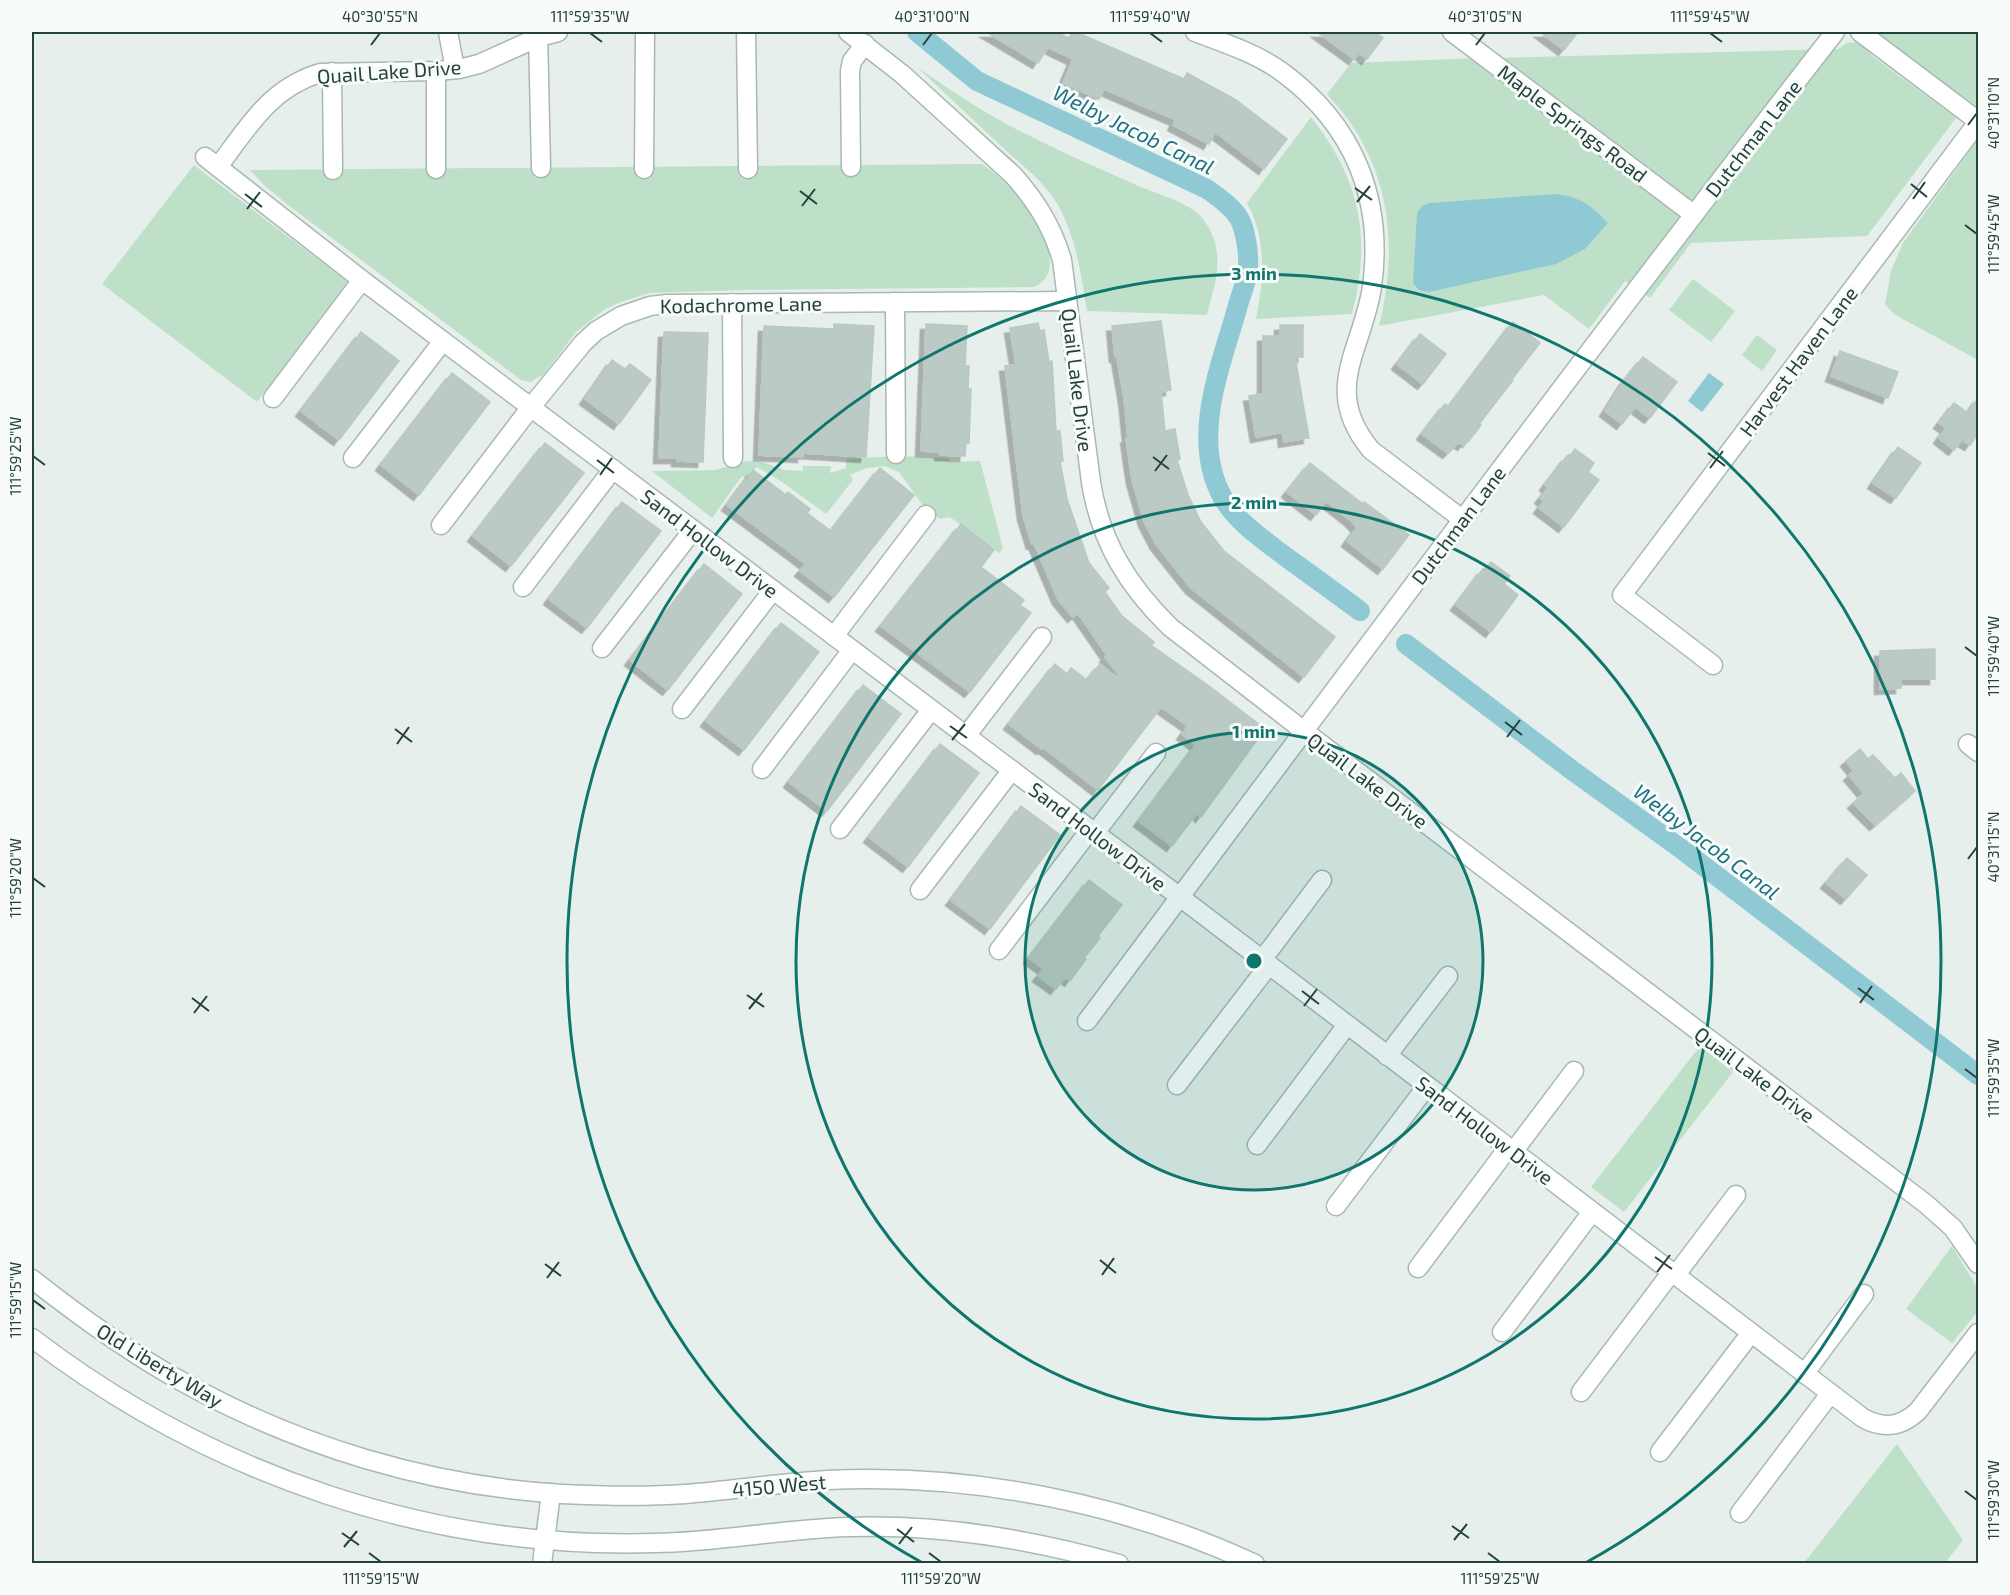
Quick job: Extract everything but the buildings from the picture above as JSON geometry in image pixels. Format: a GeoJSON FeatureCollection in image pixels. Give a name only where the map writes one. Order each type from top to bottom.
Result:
{"type":"FeatureCollection","features":[{"type":"Feature","properties":{"kind":"street"},"geometry":{"type":"LineString","coordinates":[[448,32],[455,69]]}},
{"type":"Feature","properties":{"kind":"street","name":"Quail Lake Drive"},"geometry":{"type":"LineString","coordinates":[[212,162],[274,96],[303,78],[332,72],[455,69],[479,64],[538,34],[558,32]]}},
{"type":"Feature","properties":{"kind":"street"},"geometry":{"type":"LineString","coordinates":[[644,169],[645,32]]}},
{"type":"Feature","properties":{"kind":"street"},"geometry":{"type":"LineString","coordinates":[[746,32],[748,169]]}},
{"type":"Feature","properties":{"kind":"street","name":"Quail Lake Drive"},"geometry":{"type":"LineString","coordinates":[[848,32],[931,100],[1028,192],[1041,210],[1057,242],[1062,260],[1094,501],[1104,536],[1138,593],[1170,627],[1304,731],[1926,1204],[1953,1228],[1978,1264]]}},
{"type":"Feature","properties":{"kind":"street"},"geometry":{"type":"LineString","coordinates":[[1195,32],[1242,50],[1281,71],[1310,96],[1348,144],[1364,178],[1373,211],[1375,249],[1371,289],[1349,366],[1346,394],[1350,419],[1360,437],[1371,450],[1462,519]]}},
{"type":"Feature","properties":{"kind":"street","name":"Maple Springs Road"},"geometry":{"type":"LineString","coordinates":[[1452,32],[1694,214]]}},
{"type":"Feature","properties":{"kind":"street","name":"Dutchman Lane"},"geometry":{"type":"LineString","coordinates":[[1087,1021],[1462,519],[1835,32]]}},
{"type":"Feature","properties":{"kind":"street"},"geometry":{"type":"LineString","coordinates":[[1860,32],[1978,121]]}},
{"type":"Feature","properties":{"kind":"street"},"geometry":{"type":"LineString","coordinates":[[538,34],[541,168]]}},
{"type":"Feature","properties":{"kind":"street"},"geometry":{"type":"LineString","coordinates":[[851,167],[850,71],[852,61],[865,44]]}},
{"type":"Feature","properties":{"kind":"street"},"geometry":{"type":"LineString","coordinates":[[436,71],[436,169]]}},
{"type":"Feature","properties":{"kind":"street"},"geometry":{"type":"LineString","coordinates":[[332,72],[333,170]]}},
{"type":"Feature","properties":{"kind":"street","name":"Harvest Haven Lane"},"geometry":{"type":"LineString","coordinates":[[1713,665],[1622,595],[1978,121]]}},
{"type":"Feature","properties":{"kind":"street","name":"Sand Hollow Drive"},"geometry":{"type":"LineString","coordinates":[[212,162],[362,280],[1012,770],[1871,1423],[1881,1426],[1901,1423],[1918,1411],[1978,1333]]}},
{"type":"Feature","properties":{"kind":"street"},"geometry":{"type":"LineString","coordinates":[[273,398],[362,280]]}},
{"type":"Feature","properties":{"kind":"street","name":"Kodachrome Lane"},"geometry":{"type":"LineString","coordinates":[[441,525],[583,343],[596,331],[635,310],[667,304],[1068,301]]}},
{"type":"Feature","properties":{"kind":"street"},"geometry":{"type":"LineString","coordinates":[[895,302],[896,454]]}},
{"type":"Feature","properties":{"kind":"street"},"geometry":{"type":"LineString","coordinates":[[732,303],[733,458]]}},
{"type":"Feature","properties":{"kind":"street"},"geometry":{"type":"LineString","coordinates":[[353,458],[443,341]]}},
{"type":"Feature","properties":{"kind":"street"},"geometry":{"type":"LineString","coordinates":[[523,587],[613,469]]}},
{"type":"Feature","properties":{"kind":"street"},"geometry":{"type":"LineString","coordinates":[[834,636],[926,515]]}},
{"type":"Feature","properties":{"kind":"street"},"geometry":{"type":"LineString","coordinates":[[602,648],[693,530]]}},
{"type":"Feature","properties":{"kind":"street"},"geometry":{"type":"LineString","coordinates":[[682,709],[773,590]]}},
{"type":"Feature","properties":{"kind":"street"},"geometry":{"type":"LineString","coordinates":[[966,736],[1042,637]]}},
{"type":"Feature","properties":{"kind":"street"},"geometry":{"type":"LineString","coordinates":[[762,769],[852,650]]}},
{"type":"Feature","properties":{"kind":"street"},"geometry":{"type":"LineString","coordinates":[[840,829],[931,710]]}},
{"type":"Feature","properties":{"kind":"street"},"geometry":{"type":"LineString","coordinates":[[999,950],[1156,753]]}},
{"type":"Feature","properties":{"kind":"street"},"geometry":{"type":"LineString","coordinates":[[920,890],[1012,770]]}},
{"type":"Feature","properties":{"kind":"street"},"geometry":{"type":"LineString","coordinates":[[1177,1085],[1322,880]]}},
{"type":"Feature","properties":{"kind":"street"},"geometry":{"type":"LineString","coordinates":[[1387,1056],[1448,976]]}},
{"type":"Feature","properties":{"kind":"street"},"geometry":{"type":"LineString","coordinates":[[1257,1145],[1347,1025]]}},
{"type":"Feature","properties":{"kind":"street"},"geometry":{"type":"LineString","coordinates":[[1418,1268],[1574,1071]]}},
{"type":"Feature","properties":{"kind":"street"},"geometry":{"type":"LineString","coordinates":[[1336,1206],[1427,1086]]}},
{"type":"Feature","properties":{"kind":"street"},"geometry":{"type":"LineString","coordinates":[[1581,1392],[1736,1196]]}},
{"type":"Feature","properties":{"kind":"street"},"geometry":{"type":"LineString","coordinates":[[1502,1332],[1592,1212]]}},
{"type":"Feature","properties":{"kind":"street","name":"Old Liberty Way"},"geometry":{"type":"LineString","coordinates":[[32,1279],[91,1324],[179,1380],[218,1401],[298,1437]]}},
{"type":"Feature","properties":{"kind":"street"},"geometry":{"type":"LineString","coordinates":[[1804,1374],[1864,1294]]}},
{"type":"Feature","properties":{"kind":"street"},"geometry":{"type":"LineString","coordinates":[[1660,1452],[1751,1333]]}},
{"type":"Feature","properties":{"kind":"street"},"geometry":{"type":"LineString","coordinates":[[32,1338],[103,1389],[148,1417],[231,1459],[355,1505],[407,1518],[481,1532],[545,1540],[608,1544],[701,1541],[799,1530],[897,1528],[943,1530],[999,1537],[1119,1563]]}},
{"type":"Feature","properties":{"kind":"street"},"geometry":{"type":"LineString","coordinates":[[1740,1513],[1830,1394]]}},
{"type":"Feature","properties":{"kind":"street","name":"4150 West"},"geometry":{"type":"LineString","coordinates":[[298,1437],[384,1465],[428,1475],[551,1493],[602,1496],[665,1495],[861,1479],[947,1483],[1008,1491],[1099,1509],[1189,1537],[1256,1563]]}},
{"type":"Feature","properties":{"kind":"street"},"geometry":{"type":"LineString","coordinates":[[542,1563],[551,1493]]}},
{"type":"Feature","properties":{"kind":"green space"},"geometry":{"type":"Polygon","coordinates":[[[1875,32],[1978,32],[1978,107],[1884,40],[1875,32]]]}},
{"type":"Feature","properties":{"kind":"green space"},"geometry":{"type":"Polygon","coordinates":[[[1856,42],[1868,48],[1871,55],[1956,118],[1867,236],[1691,243],[1650,298],[1625,281],[1589,329],[1544,295],[1379,326],[1388,275],[1389,249],[1383,198],[1366,150],[1344,114],[1327,94],[1351,63],[1838,49],[1847,43],[1856,42]]]}},
{"type":"Feature","properties":{"kind":"green space"},"geometry":{"type":"Polygon","coordinates":[[[917,67],[962,98],[1010,126],[1087,163],[1181,203],[1197,213],[1210,231],[1217,254],[1216,278],[1207,315],[1087,311],[1074,243],[1064,217],[1052,196],[1031,173],[917,67]]]}},
{"type":"Feature","properties":{"kind":"green space"},"geometry":{"type":"Polygon","coordinates":[[[1311,117],[1341,163],[1351,186],[1357,210],[1361,234],[1361,259],[1352,314],[1256,319],[1261,289],[1261,245],[1247,203],[1311,117]]]}},
{"type":"Feature","properties":{"kind":"green space"},"geometry":{"type":"Polygon","coordinates":[[[1976,142],[1978,144],[1978,360],[1894,314],[1885,304],[1891,271],[1903,243],[1976,142]]]}},
{"type":"Feature","properties":{"kind":"green space"},"geometry":{"type":"Polygon","coordinates":[[[982,164],[1017,194],[1027,206],[1044,236],[1050,266],[1045,278],[1034,287],[649,293],[604,310],[576,332],[544,374],[530,382],[521,380],[288,205],[250,170],[982,164]]]}},
{"type":"Feature","properties":{"kind":"green space"},"geometry":{"type":"Polygon","coordinates":[[[194,165],[349,283],[257,402],[102,284],[194,165]]]}},
{"type":"Feature","properties":{"kind":"green space"},"geometry":{"type":"Polygon","coordinates":[[[1693,279],[1735,311],[1711,342],[1669,310],[1693,279]]]}},
{"type":"Feature","properties":{"kind":"green space"},"geometry":{"type":"Polygon","coordinates":[[[1757,335],[1777,350],[1762,371],[1742,355],[1757,335]]]}},
{"type":"Feature","properties":{"kind":"green space"},"geometry":{"type":"Polygon","coordinates":[[[898,456],[949,458],[951,462],[980,461],[1003,548],[999,553],[950,517],[940,519],[924,507],[899,472],[884,466],[867,468],[850,475],[853,480],[826,514],[757,467],[746,479],[742,476],[712,518],[652,471],[715,470],[747,461],[759,461],[785,470],[803,471],[803,466],[831,466],[830,473],[846,468],[846,459],[898,456]]]}},
{"type":"Feature","properties":{"kind":"green space"},"geometry":{"type":"Polygon","coordinates":[[[1700,1046],[1733,1072],[1624,1212],[1591,1187],[1700,1046]]]}},
{"type":"Feature","properties":{"kind":"green space"},"geometry":{"type":"Polygon","coordinates":[[[1952,1246],[1978,1289],[1978,1311],[1952,1343],[1906,1309],[1952,1246]]]}},
{"type":"Feature","properties":{"kind":"green space"},"geometry":{"type":"Polygon","coordinates":[[[1897,1444],[1963,1540],[1945,1563],[1804,1563],[1897,1444]]]}},
{"type":"Feature","properties":{"kind":"water"},"geometry":{"type":"Polygon","coordinates":[[[1555,194],[1585,203],[1608,223],[1585,249],[1556,264],[1429,292],[1419,290],[1413,283],[1417,213],[1422,206],[1429,203],[1555,194]]]}},
{"type":"Feature","properties":{"kind":"water"},"geometry":{"type":"Polygon","coordinates":[[[1709,373],[1724,384],[1702,412],[1688,401],[1709,373]]]}},
{"type":"Feature","properties":{"kind":"waterway","name":"Welby Jacob Canal"},"geometry":{"type":"LineString","coordinates":[[917,32],[977,81],[1207,189],[1237,215],[1245,237],[1248,269],[1211,404],[1208,428],[1213,476],[1223,498],[1245,524],[1360,611]]}},
{"type":"Feature","properties":{"kind":"waterway","name":"Welby Jacob Canal"},"geometry":{"type":"LineString","coordinates":[[1406,644],[1573,771],[1680,848],[1978,1075]]}}]}
